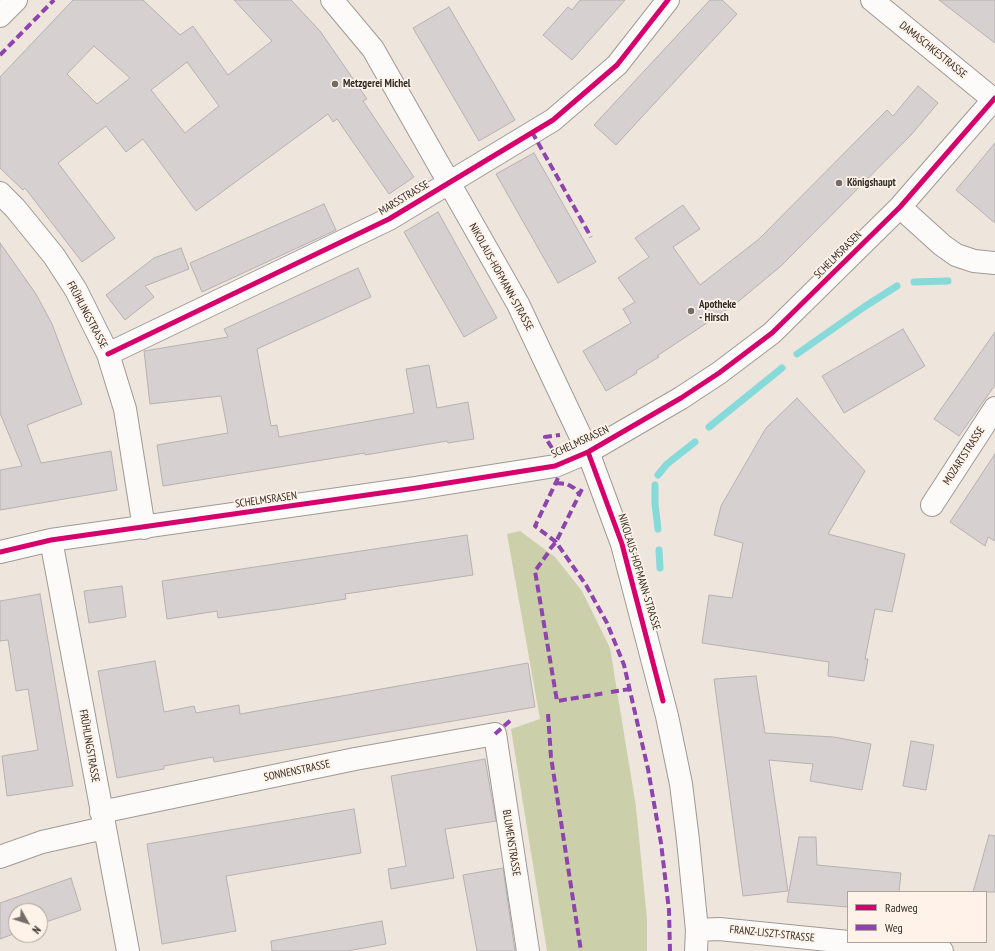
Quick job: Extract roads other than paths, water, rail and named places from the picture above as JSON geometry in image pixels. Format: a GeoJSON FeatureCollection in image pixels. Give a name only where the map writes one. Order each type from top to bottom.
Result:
{"type":"FeatureCollection","features":[{"type":"Feature","properties":{"kind":"street"},"geometry":{"type":"LineString","coordinates":[[0,16],[16,0]]}},
{"type":"Feature","properties":{"kind":"street","name":"NIKOLAUS-HOFMANN-STRASSE"},"geometry":{"type":"LineString","coordinates":[[332,0],[373,49],[518,304],[588,452],[622,544],[667,716],[681,784],[688,840],[696,940]]}},
{"type":"Feature","properties":{"kind":"street","name":"MARSSTRASSE"},"geometry":{"type":"LineString","coordinates":[[108,354],[389,219],[553,120],[617,65],[668,0]]}},
{"type":"Feature","properties":{"kind":"street","name":"DAMASCHKESTRASSE"},"geometry":{"type":"LineString","coordinates":[[872,0],[994,99]]}},
{"type":"Feature","properties":{"kind":"street","name":"SCHELMSRASEN"},"geometry":{"type":"LineString","coordinates":[[0,552],[51,540],[144,528],[555,466],[588,452],[680,398],[719,373],[772,333],[900,207],[994,99]]}},
{"type":"Feature","properties":{"kind":"street","name":"FRÜHLINGSTRASSE"},"geometry":{"type":"LineString","coordinates":[[0,193],[15,208],[54,256],[76,290],[108,354],[116,377],[124,409],[144,528]]}},
{"type":"Feature","properties":{"kind":"street"},"geometry":{"type":"LineString","coordinates":[[900,207],[942,245],[956,255],[974,262],[995,263]]}},
{"type":"Feature","properties":{"kind":"street","name":"MOZARTSTRASSE"},"geometry":{"type":"LineString","coordinates":[[932,505],[995,408]]}},
{"type":"Feature","properties":{"kind":"street","name":"FRÜHLINGSTRASSE"},"geometry":{"type":"LineString","coordinates":[[51,540],[102,820],[123,917],[128,951]]}},
{"type":"Feature","properties":{"kind":"street","name":"SONNENSTRASSE"},"geometry":{"type":"LineString","coordinates":[[0,857],[102,820],[355,759],[495,734]]}},
{"type":"Feature","properties":{"kind":"street","name":"BLUMENSTRASSE"},"geometry":{"type":"LineString","coordinates":[[495,734],[528,951]]}},
{"type":"Feature","properties":{"kind":"street","name":"FRANZ-LISZT-STRASSE"},"geometry":{"type":"LineString","coordinates":[[696,940],[719,929],[847,942]]}},
{"type":"Feature","properties":{"kind":"street"},"geometry":{"type":"LineString","coordinates":[[862,943],[942,951]]}},
{"type":"Feature","properties":{"kind":"waterway"},"geometry":{"type":"LineString","coordinates":[[914,282],[948,281]]}},
{"type":"Feature","properties":{"kind":"waterway"},"geometry":{"type":"LineString","coordinates":[[797,354],[897,286]]}},
{"type":"Feature","properties":{"kind":"waterway"},"geometry":{"type":"LineString","coordinates":[[709,427],[782,368]]}},
{"type":"Feature","properties":{"kind":"waterway"},"geometry":{"type":"LineString","coordinates":[[658,475],[667,464],[695,442]]}},
{"type":"Feature","properties":{"kind":"waterway"},"geometry":{"type":"LineString","coordinates":[[655,485],[655,504],[658,529]]}},
{"type":"Feature","properties":{"kind":"waterway"},"geometry":{"type":"LineString","coordinates":[[659,550],[660,568]]}},
{"type":"Feature","properties":{"kind":"place","name":"Metzgerei Michel"},"geometry":{"type":"Point","coordinates":[335,84]}},
{"type":"Feature","properties":{"kind":"place","name":"Königshaupt"},"geometry":{"type":"Point","coordinates":[839,183]}},
{"type":"Feature","properties":{"kind":"place","name":"Apotheke - Hirsch"},"geometry":{"type":"Point","coordinates":[691,311]}}]}
